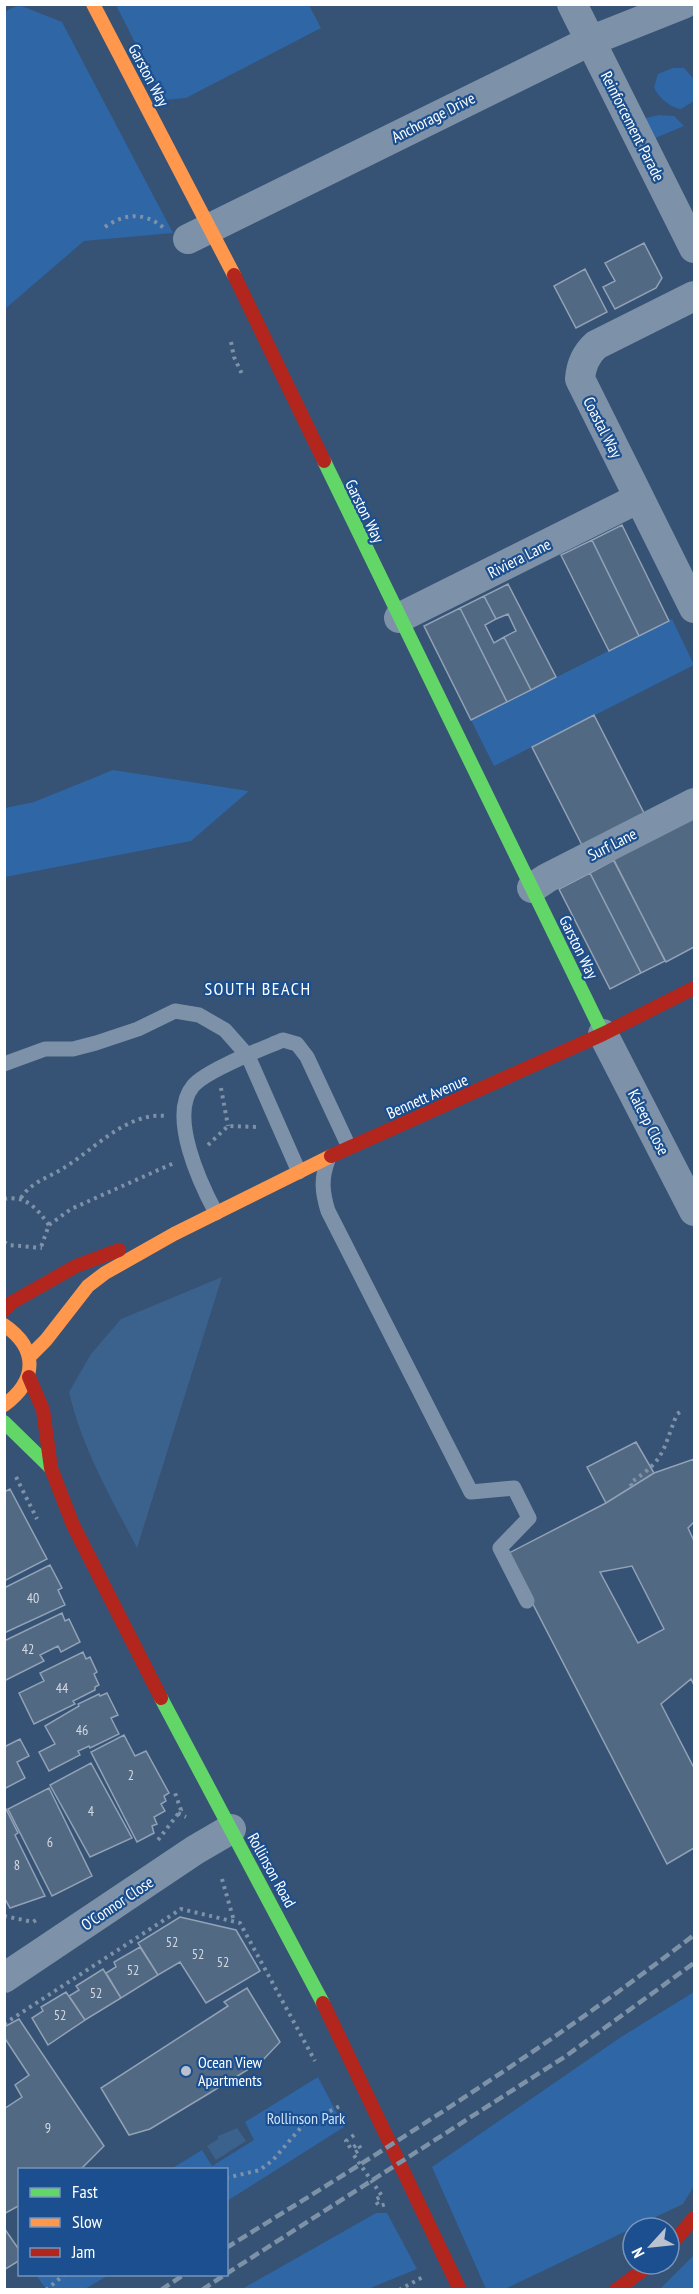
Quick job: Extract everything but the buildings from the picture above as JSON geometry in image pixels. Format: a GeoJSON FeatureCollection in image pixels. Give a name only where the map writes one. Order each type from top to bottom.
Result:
{"type":"FeatureCollection","features":[{"type":"Feature","properties":{"kind":"street","name":"Garston Way"},"geometry":{"type":"LineString","coordinates":[[93,4],[189,233],[399,618],[603,1034]]}},
{"type":"Feature","properties":{"kind":"street","name":"Reinforcement Parade"},"geometry":{"type":"LineString","coordinates":[[572,4],[694,248]]}},
{"type":"Feature","properties":{"kind":"street","name":"Anchorage Drive"},"geometry":{"type":"LineString","coordinates":[[189,233],[590,40],[682,4]]}},
{"type":"Feature","properties":{"kind":"street","name":"Coastal Way"},"geometry":{"type":"LineString","coordinates":[[694,296],[597,345],[589,352],[580,372],[585,391],[694,608]]}},
{"type":"Feature","properties":{"kind":"street","name":"Riviera Lane"},"geometry":{"type":"LineString","coordinates":[[399,618],[639,498]]}},
{"type":"Feature","properties":{"kind":"street","name":"Surf Lane"},"geometry":{"type":"LineString","coordinates":[[532,888],[547,878],[694,803]]}},
{"type":"Feature","properties":{"kind":"street","name":"Bennett Avenue"},"geometry":{"type":"LineString","coordinates":[[30,1356],[46,1340],[63,1315],[88,1286],[105,1273],[174,1233],[349,1147],[434,1112],[603,1034],[694,988]]}},
{"type":"Feature","properties":{"kind":"street","name":"Kaleep Close"},"geometry":{"type":"LineString","coordinates":[[603,1034],[694,1211]]}},
{"type":"Feature","properties":{"kind":"street","name":"Bennett Avenue"},"geometry":{"type":"LineString","coordinates":[[4,1310],[11,1303],[76,1266],[174,1233]]}},
{"type":"Feature","properties":{"kind":"street"},"geometry":{"type":"LineString","coordinates":[[4,1325],[17,1333],[30,1356],[30,1377],[24,1389],[4,1405]]}},
{"type":"Feature","properties":{"kind":"street","name":"Rollinson Road"},"geometry":{"type":"LineString","coordinates":[[30,1377],[43,1410],[51,1468],[73,1526],[314,1984],[460,2289]]}},
{"type":"Feature","properties":{"kind":"street","name":"Rollinson Road"},"geometry":{"type":"LineString","coordinates":[[4,1422],[51,1468]]}},
{"type":"Feature","properties":{"kind":"street","name":"O'Connor Close"},"geometry":{"type":"LineString","coordinates":[[6,1974],[231,1828]]}},
{"type":"Feature","properties":{"kind":"street"},"geometry":{"type":"LineString","coordinates":[[681,2233],[694,2218]]}},
{"type":"Feature","properties":{"kind":"street"},"geometry":{"type":"LineString","coordinates":[[616,2289],[634,2276]]}},
{"type":"Feature","properties":{"kind":"lane"},"geometry":{"type":"LineString","coordinates":[[4,1064],[45,1049],[73,1049],[96,1044],[138,1029],[175,1011],[199,1015],[225,1030],[248,1056],[299,1172]]}},
{"type":"Feature","properties":{"kind":"lane"},"geometry":{"type":"LineString","coordinates":[[216,1213],[200,1182],[191,1156],[184,1110],[192,1087],[217,1071],[283,1040],[297,1044],[307,1057],[349,1147]]}},
{"type":"Feature","properties":{"kind":"lane"},"geometry":{"type":"LineString","coordinates":[[329,1157],[322,1184],[328,1211],[471,1492],[514,1488],[529,1518],[500,1548],[527,1601]]}},
{"type":"Feature","properties":{"kind":"path"},"geometry":{"type":"LineString","coordinates":[[105,227],[116,219],[131,215],[154,220],[189,233]]}},
{"type":"Feature","properties":{"kind":"path"},"geometry":{"type":"LineString","coordinates":[[228,333],[242,374]]}},
{"type":"Feature","properties":{"kind":"path"},"geometry":{"type":"LineString","coordinates":[[217,1071],[228,1126]]}},
{"type":"Feature","properties":{"kind":"path"},"geometry":{"type":"LineString","coordinates":[[21,1198],[27,1189],[64,1168],[124,1126],[160,1116],[185,1118]]}},
{"type":"Feature","properties":{"kind":"path"},"geometry":{"type":"LineString","coordinates":[[202,1152],[228,1126],[259,1128],[277,1120]]}},
{"type":"Feature","properties":{"kind":"path"},"geometry":{"type":"LineString","coordinates":[[41,1247],[49,1225],[79,1206],[179,1161]]}},
{"type":"Feature","properties":{"kind":"path"},"geometry":{"type":"LineString","coordinates":[[4,1198],[21,1198],[36,1207],[49,1225]]}},
{"type":"Feature","properties":{"kind":"path"},"geometry":{"type":"LineString","coordinates":[[632,1486],[630,1483],[651,1469],[659,1459],[677,1414],[683,1410]]}},
{"type":"Feature","properties":{"kind":"path"},"geometry":{"type":"LineString","coordinates":[[10,1466],[42,1529]]}},
{"type":"Feature","properties":{"kind":"path"},"geometry":{"type":"LineString","coordinates":[[149,1846],[158,1839],[178,1814],[180,1803],[170,1782]]}},
{"type":"Feature","properties":{"kind":"path"},"geometry":{"type":"LineString","coordinates":[[178,1814],[186,1817]]}},
{"type":"Feature","properties":{"kind":"path"},"geometry":{"type":"LineString","coordinates":[[222,1877],[235,1922]]}},
{"type":"Feature","properties":{"kind":"path"},"geometry":{"type":"LineString","coordinates":[[4,2024],[181,1909],[240,1923],[318,2065]]}},
{"type":"Feature","properties":{"kind":"path"},"geometry":{"type":"LineString","coordinates":[[4,1916],[33,1922],[43,1916]]}},
{"type":"Feature","properties":{"kind":"path"},"geometry":{"type":"LineString","coordinates":[[334,2096],[345,2115]]}},
{"type":"Feature","properties":{"kind":"path"},"geometry":{"type":"LineString","coordinates":[[228,2178],[260,2170],[273,2160],[304,2124],[340,2106]]}},
{"type":"Feature","properties":{"kind":"path"},"geometry":{"type":"LineString","coordinates":[[351,2124],[356,2133],[346,2140],[351,2149],[358,2144],[361,2149],[353,2154],[381,2196],[375,2200],[379,2206],[386,2202],[392,2213]]}},
{"type":"Feature","properties":{"kind":"path"},"geometry":{"type":"LineString","coordinates":[[46,2289],[62,2276]]}},
{"type":"Feature","properties":{"kind":"green space"},"geometry":{"type":"Polygon","coordinates":[[[19,5],[62,22],[173,233],[84,241],[5,309],[4,12],[19,5]]]}},
{"type":"Feature","properties":{"kind":"green space"},"geometry":{"type":"Polygon","coordinates":[[[116,5],[309,5],[321,28],[186,98],[164,100],[116,5]]]}},
{"type":"Feature","properties":{"kind":"green space"},"geometry":{"type":"Polygon","coordinates":[[[673,68],[684,68],[694,79],[694,101],[681,109],[666,102],[654,87],[658,74],[673,68]]]}},
{"type":"Feature","properties":{"kind":"green space"},"geometry":{"type":"Polygon","coordinates":[[[659,115],[674,116],[684,126],[653,139],[642,119],[659,115]]]}},
{"type":"Feature","properties":{"kind":"green space"},"geometry":{"type":"Polygon","coordinates":[[[672,619],[694,665],[494,766],[471,720],[672,619]]]}},
{"type":"Feature","properties":{"kind":"green space"},"geometry":{"type":"Polygon","coordinates":[[[113,770],[249,791],[191,841],[5,877],[5,808],[34,802],[113,770]]]}},
{"type":"Feature","properties":{"kind":"green space"},"geometry":{"type":"Polygon","coordinates":[[[694,1992],[694,2186],[683,2204],[658,2216],[621,2216],[621,2234],[505,2289],[486,2289],[432,2167],[621,2037],[694,1992]]]}},
{"type":"Feature","properties":{"kind":"green space","name":"Rollinson Park"},"geometry":{"type":"Polygon","coordinates":[[[318,2077],[344,2127],[228,2200],[228,2168],[173,2168],[202,2150],[212,2166],[254,2140],[245,2122],[318,2077]]]}},
{"type":"Feature","properties":{"kind":"green space"},"geometry":{"type":"Polygon","coordinates":[[[376,2213],[387,2213],[417,2269],[368,2289],[242,2289],[376,2213]]]}},
{"type":"Feature","properties":{"kind":"green space"},"geometry":{"type":"Polygon","coordinates":[[[694,2255],[694,2289],[660,2289],[673,2276],[681,2276],[681,2268],[694,2255]]]}},
{"type":"Feature","properties":{"kind":"green space"},"geometry":{"type":"Polygon","coordinates":[[[37,2276],[107,2276],[85,2289],[46,2289],[37,2276]]]}},
{"type":"Feature","properties":{"kind":"shaded area"},"geometry":{"type":"Polygon","coordinates":[[[222,1277],[137,1548],[89,1452],[69,1392],[91,1354],[121,1319],[222,1277]]]}},
{"type":"Feature","properties":{"kind":"shaded area"},"geometry":{"type":"Polygon","coordinates":[[[237,2128],[246,2141],[216,2160],[207,2146],[218,2139],[218,2136],[237,2128]]]}},
{"type":"Feature","properties":{"kind":"railway"},"geometry":{"type":"LineString","coordinates":[[228,2247],[464,2098],[581,2018],[694,1935]]}},
{"type":"Feature","properties":{"kind":"railway"},"geometry":{"type":"LineString","coordinates":[[228,2273],[566,2056],[694,1963]]}},
{"type":"Feature","properties":{"kind":"railway"},"geometry":{"type":"LineString","coordinates":[[161,2290],[182,2276]]}},
{"type":"Feature","properties":{"kind":"railway"},"geometry":{"type":"LineString","coordinates":[[202,2290],[223,2276]]}},
{"type":"Feature","properties":{"kind":"traffic: fast"},"geometry":{"type":"LineString","coordinates":[[324,461],[603,1034]]}},
{"type":"Feature","properties":{"kind":"traffic: fast"},"geometry":{"type":"LineString","coordinates":[[4,1422],[51,1468]]}},
{"type":"Feature","properties":{"kind":"traffic: fast"},"geometry":{"type":"LineString","coordinates":[[161,1698],[323,2003]]}},
{"type":"Feature","properties":{"kind":"traffic: slow"},"geometry":{"type":"LineString","coordinates":[[93,4],[234,275]]}},
{"type":"Feature","properties":{"kind":"traffic: slow"},"geometry":{"type":"LineString","coordinates":[[30,1356],[46,1340],[88,1286],[105,1273],[174,1234],[331,1156]]}},
{"type":"Feature","properties":{"kind":"traffic: slow"},"geometry":{"type":"LineString","coordinates":[[4,1325],[23,1344],[30,1365],[23,1386],[4,1405]]}},
{"type":"Feature","properties":{"kind":"traffic: jam"},"geometry":{"type":"LineString","coordinates":[[234,275],[324,461]]}},
{"type":"Feature","properties":{"kind":"traffic: jam"},"geometry":{"type":"LineString","coordinates":[[331,1156],[603,1034],[694,988]]}},
{"type":"Feature","properties":{"kind":"traffic: jam"},"geometry":{"type":"LineString","coordinates":[[4,1310],[11,1303],[76,1266],[119,1250]]}},
{"type":"Feature","properties":{"kind":"traffic: jam"},"geometry":{"type":"LineString","coordinates":[[29,1377],[43,1410],[51,1468],[73,1525],[161,1698]]}},
{"type":"Feature","properties":{"kind":"traffic: jam"},"geometry":{"type":"LineString","coordinates":[[323,2003],[460,2290]]}},
{"type":"Feature","properties":{"kind":"traffic: jam"},"geometry":{"type":"LineString","coordinates":[[681,2233],[694,2218]]}},
{"type":"Feature","properties":{"kind":"traffic: jam"},"geometry":{"type":"LineString","coordinates":[[616,2290],[635,2276]]}},
{"type":"Feature","properties":{"kind":"place","name":"Ocean View Apartments"},"geometry":{"type":"Point","coordinates":[186,2071]}},
{"type":"Feature","properties":{"kind":"district","name":"SOUTH BEACH"},"geometry":{"type":"Point","coordinates":[258,988]}}]}
